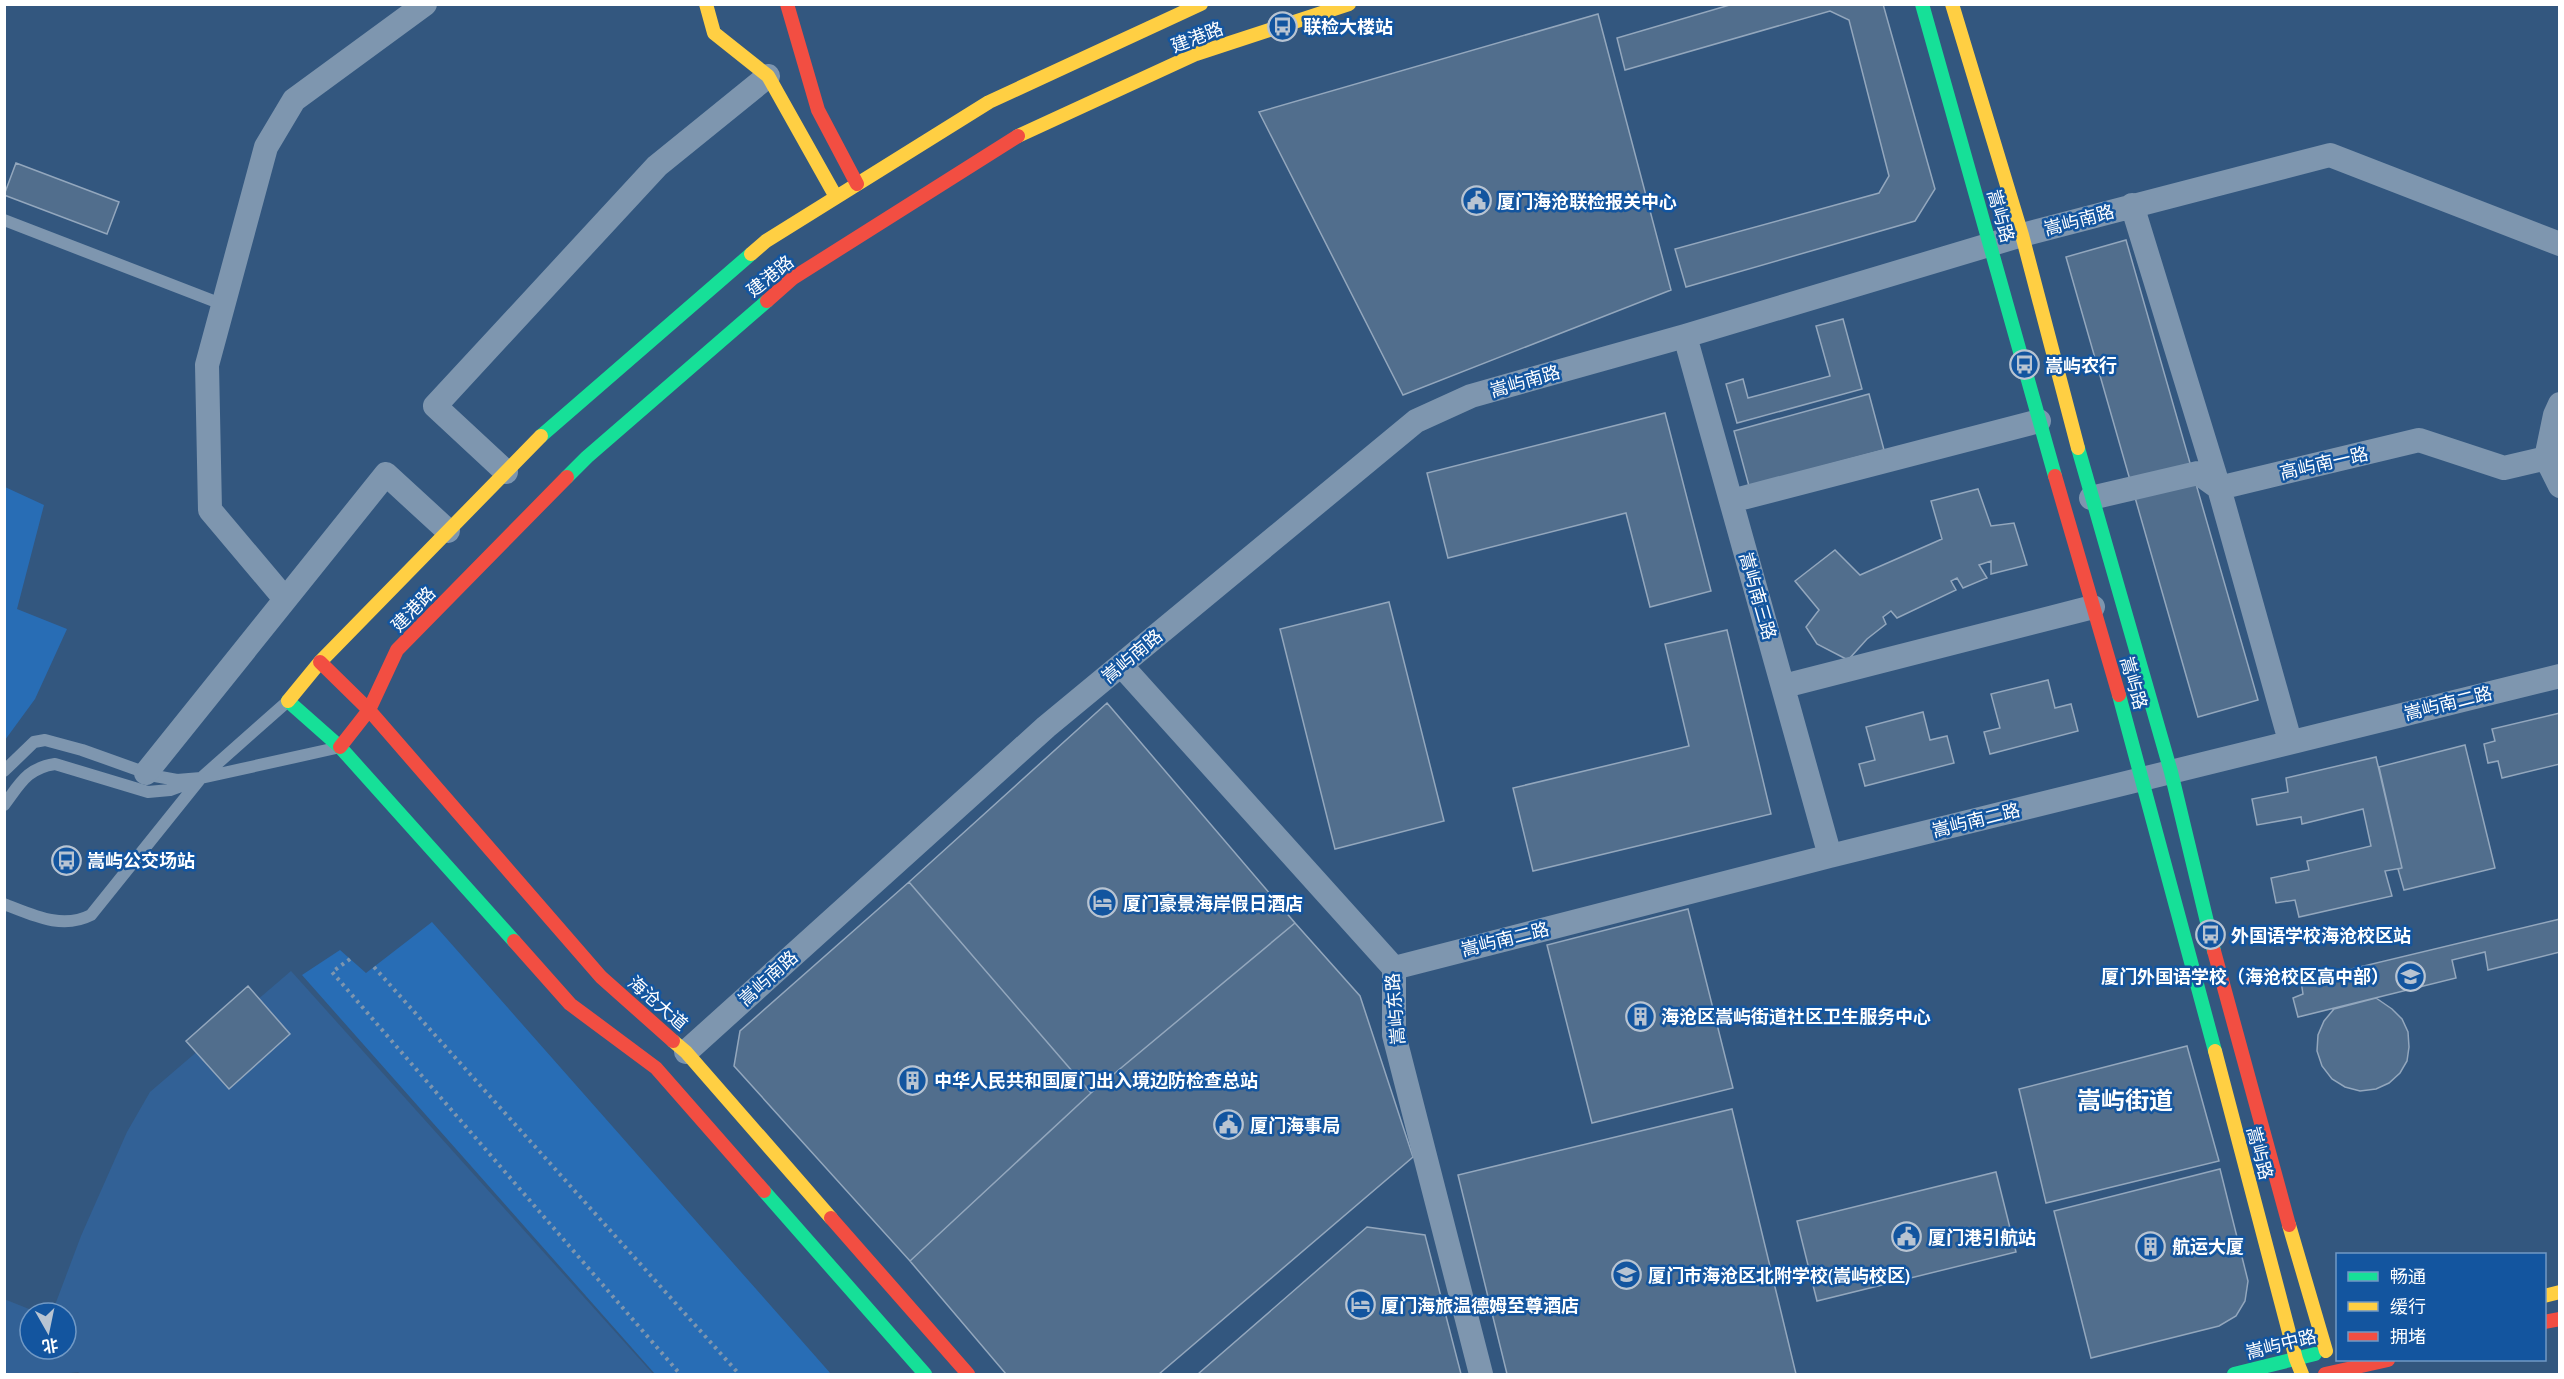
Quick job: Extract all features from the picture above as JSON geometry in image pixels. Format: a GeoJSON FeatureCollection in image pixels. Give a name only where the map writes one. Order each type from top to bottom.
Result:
{"type":"FeatureCollection","features":[{"type":"Feature","properties":{"kind":"main road"},"geometry":{"type":"LineString","coordinates":[[706,4],[714,33],[768,76],[836,197]]}},
{"type":"Feature","properties":{"kind":"main road"},"geometry":{"type":"LineString","coordinates":[[787,4],[818,110],[857,184]]}},
{"type":"Feature","properties":{"kind":"main road","name":"建港路"},"geometry":{"type":"LineString","coordinates":[[288,701],[320,662],[539,438],[766,241],[989,102],[1201,4]]}},
{"type":"Feature","properties":{"kind":"main road","name":"建港路"},"geometry":{"type":"LineString","coordinates":[[340,747],[369,710],[397,651],[578,465],[793,278],[1009,140],[1196,54],[1349,4]]}},
{"type":"Feature","properties":{"kind":"main road","name":"嵩屿路"},"geometry":{"type":"LineString","coordinates":[[1922,4],[2039,421],[2143,779],[2296,1359],[2302,1374]]}},
{"type":"Feature","properties":{"kind":"main road","name":"嵩屿路"},"geometry":{"type":"LineString","coordinates":[[1952,4],[2022,235],[2091,498],[2170,772],[2213,946],[2311,1304],[2331,1364]]}},
{"type":"Feature","properties":{"kind":"main road","name":"海沧大道"},"geometry":{"type":"LineString","coordinates":[[320,662],[369,710],[601,977],[686,1052],[968,1374]]}},
{"type":"Feature","properties":{"kind":"main road"},"geometry":{"type":"LineString","coordinates":[[288,701],[340,747],[570,1004],[656,1068],[925,1374]]}},
{"type":"Feature","properties":{"kind":"main road","name":"嵩屿中路"},"geometry":{"type":"LineString","coordinates":[[2234,1374],[2296,1359],[2331,1364],[2365,1361]]}},
{"type":"Feature","properties":{"kind":"street"},"geometry":{"type":"LineString","coordinates":[[285,600],[210,510],[207,365],[266,147],[294,100],[425,4]]}},
{"type":"Feature","properties":{"kind":"street"},"geometry":{"type":"LineString","coordinates":[[506,472],[435,406],[657,166],[768,76]]}},
{"type":"Feature","properties":{"kind":"street","name":"嵩屿南路"},"geometry":{"type":"LineString","coordinates":[[686,1052],[1046,727],[1416,421],[1471,396],[1685,336],[2022,235],[2330,155],[2559,244]]}},
{"type":"Feature","properties":{"kind":"street"},"geometry":{"type":"LineString","coordinates":[[2132,205],[2219,488],[2290,741]]}},
{"type":"Feature","properties":{"kind":"street","name":"嵩屿南三路"},"geometry":{"type":"LineString","coordinates":[[1685,336],[1830,856]]}},
{"type":"Feature","properties":{"kind":"street"},"geometry":{"type":"LineString","coordinates":[[2559,404],[2555,415],[2553,457],[2559,486]]}},
{"type":"Feature","properties":{"kind":"street"},"geometry":{"type":"LineString","coordinates":[[1731,501],[2039,421]]}},
{"type":"Feature","properties":{"kind":"street","name":"高屿南一路"},"geometry":{"type":"LineString","coordinates":[[2219,488],[2419,440],[2504,468],[2553,457]]}},
{"type":"Feature","properties":{"kind":"street"},"geometry":{"type":"LineString","coordinates":[[2091,498],[2198,473],[2219,488]]}},
{"type":"Feature","properties":{"kind":"street"},"geometry":{"type":"LineString","coordinates":[[146,773],[386,474],[448,531]]}},
{"type":"Feature","properties":{"kind":"street"},"geometry":{"type":"LineString","coordinates":[[1784,686],[2093,607]]}},
{"type":"Feature","properties":{"kind":"street","name":"嵩屿东路"},"geometry":{"type":"LineString","coordinates":[[1121,665],[1394,968],[1394,1035],[1481,1374]]}},
{"type":"Feature","properties":{"kind":"street","name":"嵩屿南二路"},"geometry":{"type":"LineString","coordinates":[[1394,968],[1830,856],[2559,676]]}},
{"type":"Feature","properties":{"kind":"lane"},"geometry":{"type":"LineString","coordinates":[[4,220],[224,305]]}},
{"type":"Feature","properties":{"kind":"lane"},"geometry":{"type":"LineString","coordinates":[[4,904],[62,922],[72,923],[91,915],[201,778],[288,701]]}},
{"type":"Feature","properties":{"kind":"lane"},"geometry":{"type":"LineString","coordinates":[[4,771],[34,742],[45,740],[82,750],[146,773],[177,780],[201,778],[340,747]]}},
{"type":"Feature","properties":{"kind":"lane"},"geometry":{"type":"LineString","coordinates":[[4,806],[27,775],[40,766],[55,764],[148,792],[170,790],[201,778]]}},
{"type":"Feature","properties":{"kind":"path"},"geometry":{"type":"LineString","coordinates":[[350,959],[332,972],[680,1374]]}},
{"type":"Feature","properties":{"kind":"path"},"geometry":{"type":"LineString","coordinates":[[374,967],[739,1374]]}},
{"type":"Feature","properties":{"kind":"shaded area"},"geometry":{"type":"Polygon","coordinates":[[[5,487],[44,505],[17,609],[67,629],[35,699],[5,740],[5,487]]]}},
{"type":"Feature","properties":{"kind":"shaded area"},"geometry":{"type":"Polygon","coordinates":[[[432,922],[831,1374],[655,1374],[302,975],[340,950],[366,973],[432,922]]]}},
{"type":"Feature","properties":{"kind":"shaded area"},"geometry":{"type":"Polygon","coordinates":[[[291,971],[653,1374],[81,1374],[78,1372],[5,1374],[4,1299],[18,1305],[18,1361],[78,1361],[78,1301],[57,1301],[81,1236],[127,1132],[150,1092],[291,971]]]}},
{"type":"Feature","properties":{"kind":"building"},"geometry":{"type":"Polygon","coordinates":[[[1733,4],[1883,4],[1935,189],[1915,221],[1686,287],[1675,249],[1879,193],[1889,176],[1849,20],[1830,11],[1625,70],[1617,38],[1733,4]]]}},
{"type":"Feature","properties":{"kind":"building","name":"厦门海沧联检报关中心"},"geometry":{"type":"Polygon","coordinates":[[[1598,14],[1671,290],[1403,395],[1259,112],[1598,14]]]}},
{"type":"Feature","properties":{"kind":"building"},"geometry":{"type":"Polygon","coordinates":[[[16,163],[119,202],[107,234],[4,195],[16,163]]]}},
{"type":"Feature","properties":{"kind":"building"},"geometry":{"type":"Polygon","coordinates":[[[2126,240],[2258,700],[2198,717],[2066,257],[2126,240]]]}},
{"type":"Feature","properties":{"kind":"building"},"geometry":{"type":"Polygon","coordinates":[[[1843,319],[1862,389],[1737,423],[1726,384],[1743,379],[1748,398],[1830,376],[1816,326],[1843,319]]]}},
{"type":"Feature","properties":{"kind":"building"},"geometry":{"type":"Polygon","coordinates":[[[1869,394],[1884,450],[1749,486],[1734,431],[1869,394]]]}},
{"type":"Feature","properties":{"kind":"building"},"geometry":{"type":"Polygon","coordinates":[[[1665,413],[1711,591],[1650,607],[1626,513],[1448,558],[1427,473],[1665,413]]]}},
{"type":"Feature","properties":{"kind":"building"},"geometry":{"type":"Polygon","coordinates":[[[1978,489],[1991,526],[2014,523],[2027,565],[1991,574],[1991,561],[1979,565],[1987,578],[1963,588],[1957,578],[1951,581],[1956,590],[1897,618],[1891,611],[1883,617],[1886,624],[1867,639],[1848,660],[1817,644],[1806,627],[1819,610],[1795,581],[1835,550],[1860,575],[1942,539],[1931,501],[1978,489]]]}},
{"type":"Feature","properties":{"kind":"building"},"geometry":{"type":"Polygon","coordinates":[[[1389,602],[1444,821],[1335,849],[1280,629],[1389,602]]]}},
{"type":"Feature","properties":{"kind":"building"},"geometry":{"type":"Polygon","coordinates":[[[1727,630],[1771,814],[1533,871],[1513,788],[1689,746],[1665,644],[1727,630]]]}},
{"type":"Feature","properties":{"kind":"building"},"geometry":{"type":"Polygon","coordinates":[[[2048,680],[2055,708],[2071,704],[2078,731],[1990,754],[1984,732],[2000,728],[1991,694],[2048,680]]]}},
{"type":"Feature","properties":{"kind":"building","name":"厦门豪景海岸假日酒店"},"geometry":{"type":"Polygon","coordinates":[[[1107,703],[1295,923],[1091,1093],[909,882],[1107,703]]]}},
{"type":"Feature","properties":{"kind":"building"},"geometry":{"type":"Polygon","coordinates":[[[1923,712],[1930,740],[1947,736],[1954,763],[1865,786],[1859,764],[1875,760],[1866,727],[1923,712]]]}},
{"type":"Feature","properties":{"kind":"building"},"geometry":{"type":"Polygon","coordinates":[[[2560,713],[2560,764],[2502,778],[2498,761],[2488,763],[2484,744],[2495,741],[2492,729],[2560,713]]]}},
{"type":"Feature","properties":{"kind":"building"},"geometry":{"type":"Polygon","coordinates":[[[2465,745],[2495,868],[2404,890],[2398,869],[2402,868],[2379,767],[2465,745]]]}},
{"type":"Feature","properties":{"kind":"building"},"geometry":{"type":"Polygon","coordinates":[[[2376,757],[2402,868],[2385,871],[2392,896],[2299,917],[2295,900],[2276,903],[2271,878],[2309,870],[2307,861],[2371,846],[2363,809],[2302,824],[2301,817],[2257,825],[2252,799],[2288,792],[2286,778],[2376,757]]]}},
{"type":"Feature","properties":{"kind":"building","name":"中华人民共和国厦门出入境边防检查总站"},"geometry":{"type":"Polygon","coordinates":[[[909,882],[1091,1093],[910,1261],[734,1066],[740,1031],[909,882]]]}},
{"type":"Feature","properties":{"kind":"building","name":"海沧区嵩屿街道社区卫生服务中心"},"geometry":{"type":"Polygon","coordinates":[[[1688,909],[1733,1088],[1592,1123],[1547,945],[1688,909]]]}},
{"type":"Feature","properties":{"kind":"building"},"geometry":{"type":"Polygon","coordinates":[[[2560,919],[2560,952],[2488,970],[2485,952],[2452,960],[2456,978],[2298,1017],[2293,998],[2303,994],[2301,981],[2560,919]]]}},
{"type":"Feature","properties":{"kind":"building","name":"厦门海事局"},"geometry":{"type":"Polygon","coordinates":[[[1295,923],[1360,996],[1413,1157],[1159,1374],[1006,1374],[910,1261],[1091,1093],[1295,923]]]}},
{"type":"Feature","properties":{"kind":"building"},"geometry":{"type":"Polygon","coordinates":[[[248,986],[290,1034],[229,1089],[186,1041],[248,986]]]}},
{"type":"Feature","properties":{"kind":"building"},"geometry":{"type":"Polygon","coordinates":[[[2376,998],[2402,1019],[2408,1032],[2407,1061],[2400,1073],[2389,1083],[2376,1089],[2360,1091],[2345,1087],[2332,1079],[2322,1066],[2317,1051],[2318,1035],[2324,1021],[2334,1009],[2376,998]]]}},
{"type":"Feature","properties":{"kind":"building"},"geometry":{"type":"Polygon","coordinates":[[[2187,1046],[2219,1161],[2046,1203],[2019,1089],[2187,1046]]]}},
{"type":"Feature","properties":{"kind":"building","name":"厦门市海沧区北附学校(嵩屿校区)"},"geometry":{"type":"Polygon","coordinates":[[[1732,1109],[1796,1374],[1507,1374],[1458,1175],[1732,1109]]]}},
{"type":"Feature","properties":{"kind":"building","name":"航运大厦"},"geometry":{"type":"Polygon","coordinates":[[[2220,1169],[2248,1281],[2245,1301],[2236,1316],[2219,1326],[2091,1358],[2054,1211],[2220,1169]]]}},
{"type":"Feature","properties":{"kind":"building","name":"厦门港引航站"},"geometry":{"type":"Polygon","coordinates":[[[1996,1172],[2016,1252],[1817,1301],[1797,1221],[1996,1172]]]}},
{"type":"Feature","properties":{"kind":"building","name":"厦门海旅温德姆至尊酒店"},"geometry":{"type":"Polygon","coordinates":[[[1367,1227],[1425,1235],[1461,1374],[1198,1374],[1367,1227]]]}},
{"type":"Feature","properties":{"kind":"traffic: fast"},"geometry":{"type":"LineString","coordinates":[[1922,4],[2055,476]]}},
{"type":"Feature","properties":{"kind":"traffic: fast"},"geometry":{"type":"LineString","coordinates":[[541,436],[751,254]]}},
{"type":"Feature","properties":{"kind":"traffic: fast"},"geometry":{"type":"LineString","coordinates":[[567,477],[587,457],[767,301]]}},
{"type":"Feature","properties":{"kind":"traffic: fast"},"geometry":{"type":"LineString","coordinates":[[2078,448],[2171,772],[2214,951]]}},
{"type":"Feature","properties":{"kind":"traffic: fast"},"geometry":{"type":"LineString","coordinates":[[2119,695],[2215,1051]]}},
{"type":"Feature","properties":{"kind":"traffic: fast"},"geometry":{"type":"LineString","coordinates":[[288,701],[340,747],[514,941]]}},
{"type":"Feature","properties":{"kind":"traffic: fast"},"geometry":{"type":"LineString","coordinates":[[764,1191],[925,1374]]}},
{"type":"Feature","properties":{"kind":"traffic: fast"},"geometry":{"type":"LineString","coordinates":[[2234,1374],[2315,1354]]}},
{"type":"Feature","properties":{"kind":"traffic: slow"},"geometry":{"type":"LineString","coordinates":[[706,4],[714,33],[768,76],[836,197]]}},
{"type":"Feature","properties":{"kind":"traffic: slow"},"geometry":{"type":"LineString","coordinates":[[751,254],[766,241],[989,102],[1201,4]]}},
{"type":"Feature","properties":{"kind":"traffic: slow"},"geometry":{"type":"LineString","coordinates":[[1018,136],[1196,54],[1349,4]]}},
{"type":"Feature","properties":{"kind":"traffic: slow"},"geometry":{"type":"LineString","coordinates":[[1952,4],[2022,235],[2078,448]]}},
{"type":"Feature","properties":{"kind":"traffic: slow"},"geometry":{"type":"LineString","coordinates":[[288,701],[320,662],[541,436]]}},
{"type":"Feature","properties":{"kind":"traffic: slow"},"geometry":{"type":"LineString","coordinates":[[673,1041],[686,1052],[831,1218]]}},
{"type":"Feature","properties":{"kind":"traffic: slow"},"geometry":{"type":"LineString","coordinates":[[2215,1051],[2296,1359],[2302,1374]]}},
{"type":"Feature","properties":{"kind":"traffic: slow"},"geometry":{"type":"LineString","coordinates":[[2289,1225],[2326,1351]]}},
{"type":"Feature","properties":{"kind":"traffic: slow"},"geometry":{"type":"LineString","coordinates":[[2546,1296],[2560,1292]]}},
{"type":"Feature","properties":{"kind":"traffic: jam"},"geometry":{"type":"LineString","coordinates":[[787,4],[818,110],[857,184]]}},
{"type":"Feature","properties":{"kind":"traffic: jam"},"geometry":{"type":"LineString","coordinates":[[767,301],[793,278],[1018,136]]}},
{"type":"Feature","properties":{"kind":"traffic: jam"},"geometry":{"type":"LineString","coordinates":[[2055,476],[2119,695]]}},
{"type":"Feature","properties":{"kind":"traffic: jam"},"geometry":{"type":"LineString","coordinates":[[340,747],[369,710],[397,650],[567,477]]}},
{"type":"Feature","properties":{"kind":"traffic: jam"},"geometry":{"type":"LineString","coordinates":[[320,662],[369,710],[601,977],[673,1041]]}},
{"type":"Feature","properties":{"kind":"traffic: jam"},"geometry":{"type":"LineString","coordinates":[[514,941],[570,1004],[656,1068],[764,1191]]}},
{"type":"Feature","properties":{"kind":"traffic: jam"},"geometry":{"type":"LineString","coordinates":[[2214,951],[2289,1225]]}},
{"type":"Feature","properties":{"kind":"traffic: jam"},"geometry":{"type":"LineString","coordinates":[[831,1218],[968,1374]]}},
{"type":"Feature","properties":{"kind":"traffic: jam"},"geometry":{"type":"LineString","coordinates":[[2546,1322],[2560,1319]]}},
{"type":"Feature","properties":{"kind":"traffic: jam"},"geometry":{"type":"LineString","coordinates":[[2325,1374],[2384,1361]]}},
{"type":"Feature","properties":{"kind":"place","name":"联检大楼站"},"geometry":{"type":"Point","coordinates":[1282,26]}},
{"type":"Feature","properties":{"kind":"place","name":"厦门海沧联检报关中心"},"geometry":{"type":"Point","coordinates":[1476,201]}},
{"type":"Feature","properties":{"kind":"place","name":"嵩屿农行"},"geometry":{"type":"Point","coordinates":[2024,365]}},
{"type":"Feature","properties":{"kind":"place","name":"嵩屿公交场站"},"geometry":{"type":"Point","coordinates":[66,860]}},
{"type":"Feature","properties":{"kind":"place","name":"厦门豪景海岸假日酒店"},"geometry":{"type":"Point","coordinates":[1102,903]}},
{"type":"Feature","properties":{"kind":"place","name":"外国语学校海沧校区站"},"geometry":{"type":"Point","coordinates":[2210,935]}},
{"type":"Feature","properties":{"kind":"place","name":"厦门外国语学校（海沧校区高中部）"},"geometry":{"type":"Point","coordinates":[2410,976]}},
{"type":"Feature","properties":{"kind":"place","name":"海沧区嵩屿街道社区卫生服务中心"},"geometry":{"type":"Point","coordinates":[1640,1016]}},
{"type":"Feature","properties":{"kind":"place","name":"中华人民共和国厦门出入境边防检查总站"},"geometry":{"type":"Point","coordinates":[913,1080]}},
{"type":"Feature","properties":{"kind":"place","name":"厦门海事局"},"geometry":{"type":"Point","coordinates":[1229,1125]}},
{"type":"Feature","properties":{"kind":"place","name":"厦门港引航站"},"geometry":{"type":"Point","coordinates":[1907,1237]}},
{"type":"Feature","properties":{"kind":"place","name":"航运大厦"},"geometry":{"type":"Point","coordinates":[2151,1246]}},
{"type":"Feature","properties":{"kind":"place","name":"厦门市海沧区北附学校(嵩屿校区)"},"geometry":{"type":"Point","coordinates":[1627,1275]}},
{"type":"Feature","properties":{"kind":"place","name":"厦门海旅温德姆至尊酒店"},"geometry":{"type":"Point","coordinates":[1360,1305]}},
{"type":"Feature","properties":{"kind":"district","name":"嵩屿街道"},"geometry":{"type":"Point","coordinates":[2125,1100]}}]}
